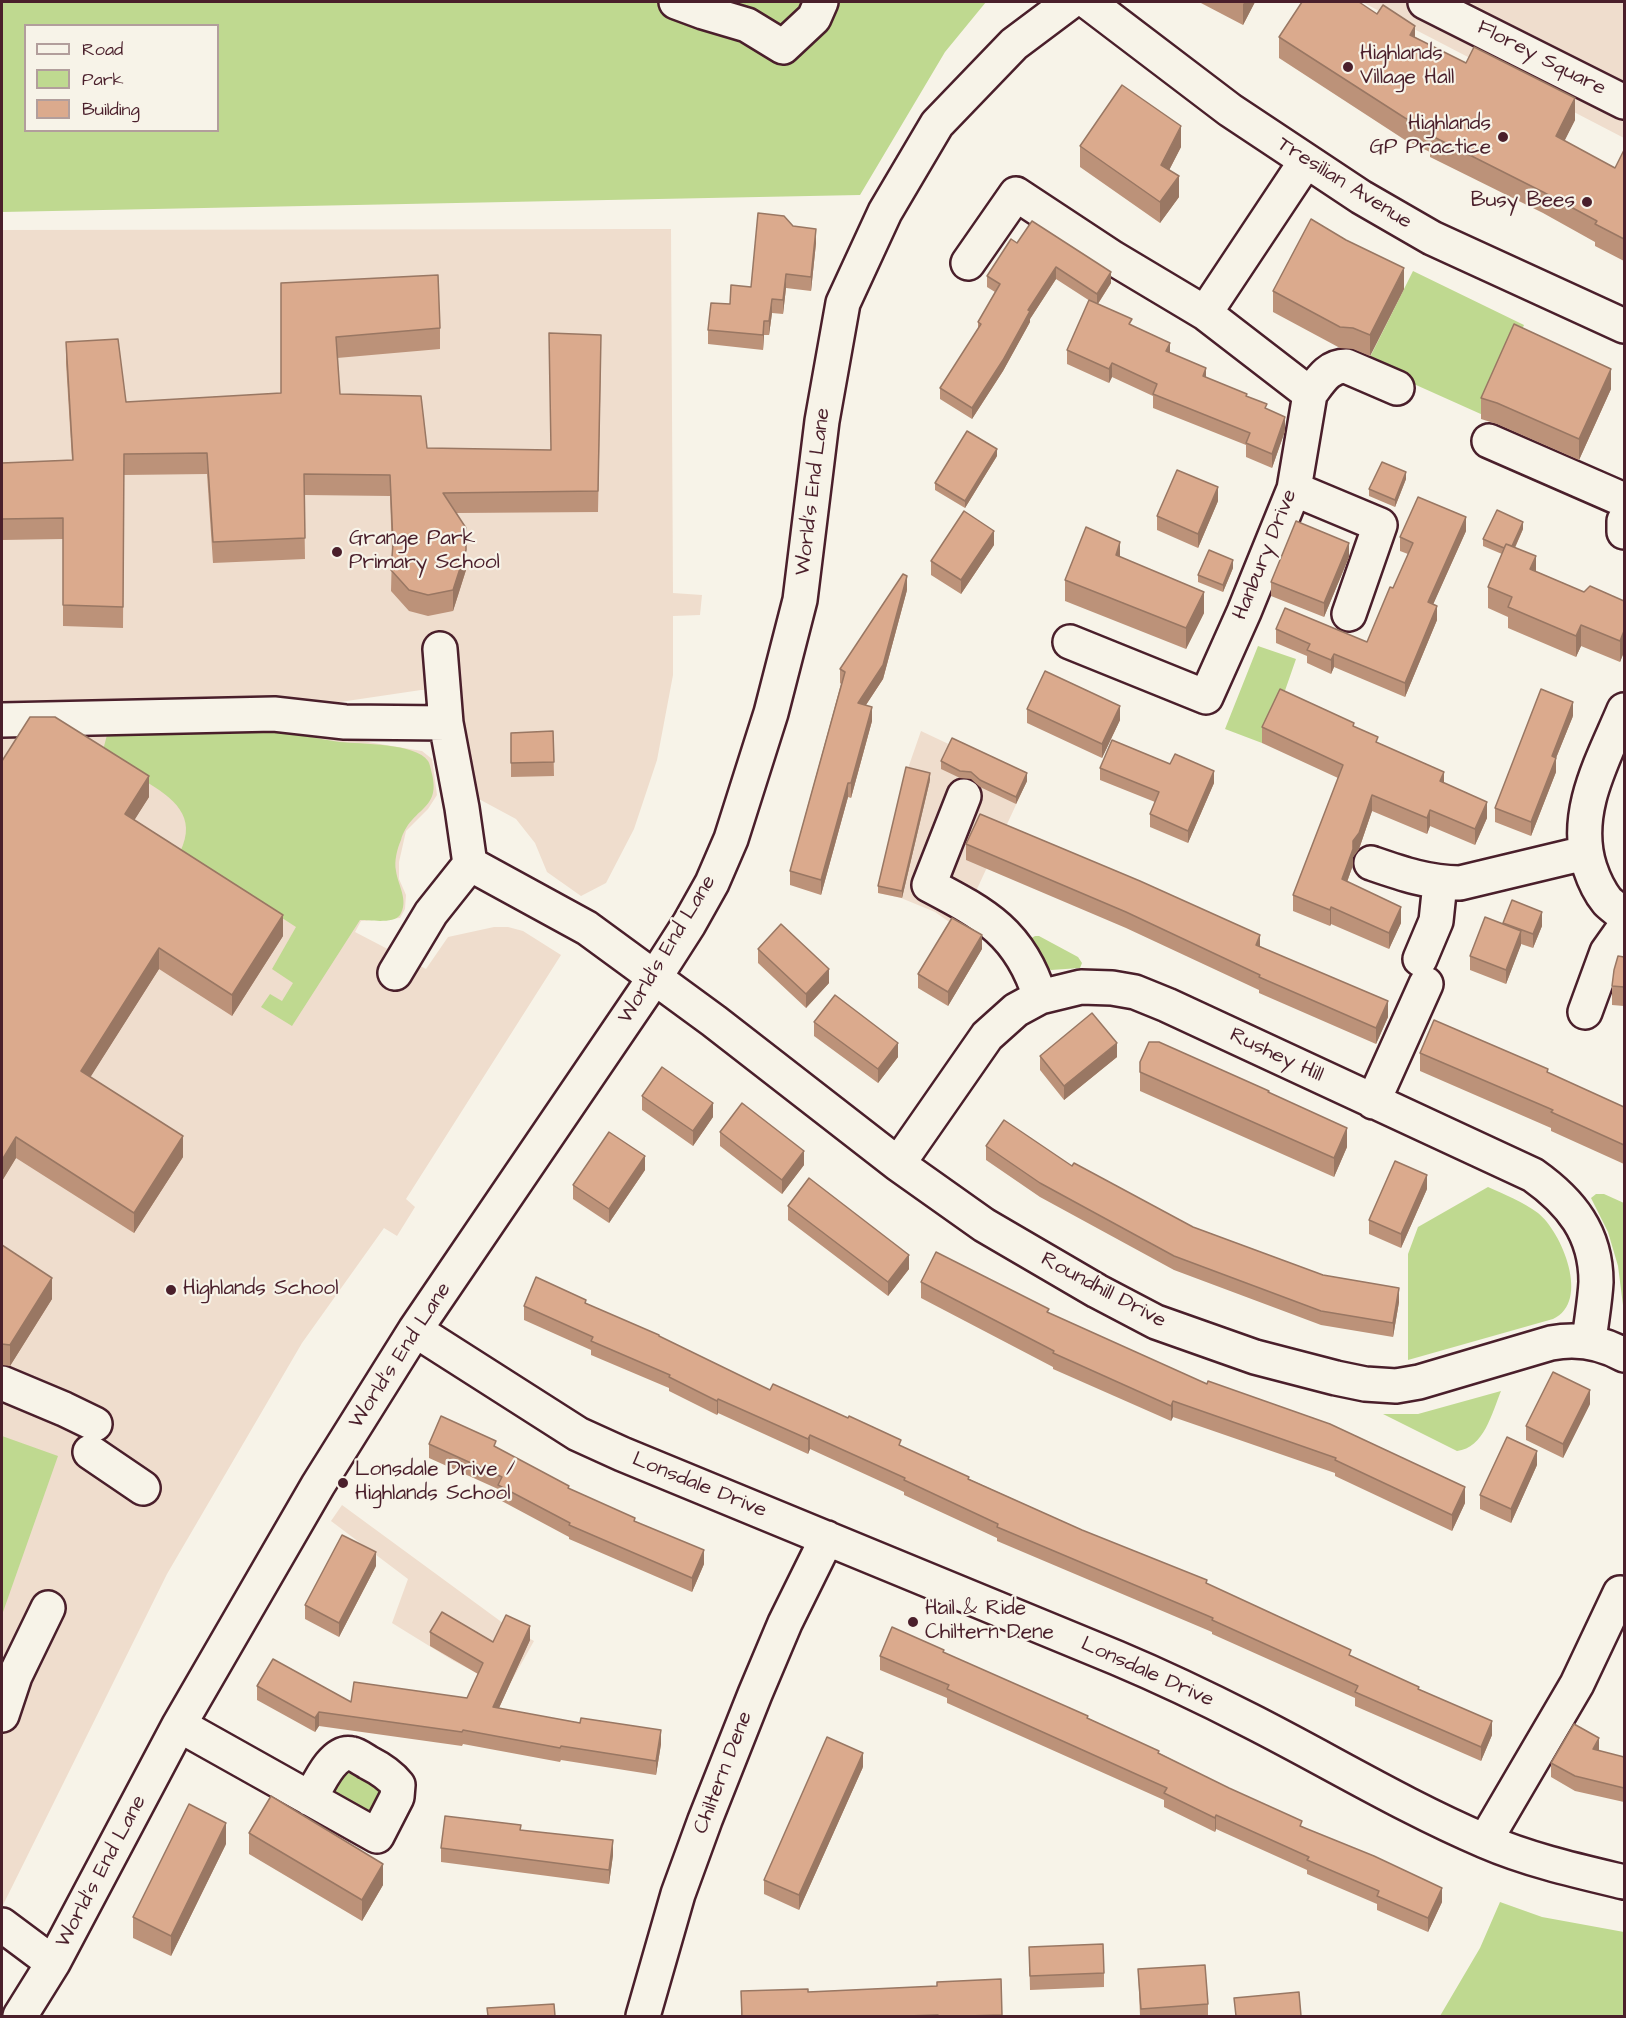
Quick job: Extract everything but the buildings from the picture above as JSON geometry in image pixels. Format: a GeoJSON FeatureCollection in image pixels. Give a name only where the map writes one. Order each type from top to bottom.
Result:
{"type":"FeatureCollection","features":[{"type":"Feature","properties":{"kind":"street"},"geometry":{"type":"LineString","coordinates":[[676,2],[747,25],[783,47],[814,18],[821,2]]}},
{"type":"Feature","properties":{"kind":"street","name":"World's End Lane"},"geometry":{"type":"LineString","coordinates":[[20,2016],[54,1963],[179,1725],[312,1496],[415,1330],[655,977],[712,883],[731,839],[771,713],[800,600],[824,412],[843,303],[885,212],[937,124],[1014,44],[1070,2]]}},
{"type":"Feature","properties":{"kind":"street","name":"Tresilian Avenue"},"geometry":{"type":"LineString","coordinates":[[1088,2],[1230,110],[1361,197],[1432,238],[1624,326]]}},
{"type":"Feature","properties":{"kind":"street","name":"Florey Square"},"geometry":{"type":"LineString","coordinates":[[1425,2],[1624,102]]}},
{"type":"Feature","properties":{"kind":"street"},"geometry":{"type":"LineString","coordinates":[[1205,313],[1305,161]]}},
{"type":"Feature","properties":{"kind":"street"},"geometry":{"type":"LineString","coordinates":[[968,263],[1016,194],[1113,258],[1205,313],[1310,394],[1332,368],[1340,366],[1346,366],[1396,388]]}},
{"type":"Feature","properties":{"kind":"street","name":"Hanbury Drive"},"geometry":{"type":"LineString","coordinates":[[1070,642],[1206,697],[1244,612],[1294,489],[1310,394]]}},
{"type":"Feature","properties":{"kind":"street"},"geometry":{"type":"LineString","coordinates":[[1489,441],[1624,500]]}},
{"type":"Feature","properties":{"kind":"street"},"geometry":{"type":"LineString","coordinates":[[1294,489],[1380,525],[1349,614]]}},
{"type":"Feature","properties":{"kind":"street"},"geometry":{"type":"LineString","coordinates":[[1624,521],[1624,532]]}},
{"type":"Feature","properties":{"kind":"street"},"geometry":{"type":"LineString","coordinates":[[395,973],[431,914],[470,864],[446,723],[440,650]]}},
{"type":"Feature","properties":{"kind":"street"},"geometry":{"type":"LineString","coordinates":[[1624,710],[1591,793],[1584,825],[1585,853],[1599,890],[1624,916]]}},
{"type":"Feature","properties":{"kind":"street"},"geometry":{"type":"LineString","coordinates":[[2,720],[274,714],[345,722],[446,723]]}},
{"type":"Feature","properties":{"kind":"street"},"geometry":{"type":"LineString","coordinates":[[964,796],[929,885],[983,914],[1005,934],[1026,961],[1040,997]]}},
{"type":"Feature","properties":{"kind":"street"},"geometry":{"type":"LineString","coordinates":[[1371,863],[1409,876],[1440,883],[1460,883],[1585,853]]}},
{"type":"Feature","properties":{"kind":"street","name":"Roundhill Drive"},"geometry":{"type":"LineString","coordinates":[[470,864],[587,928],[655,977],[898,1164],[984,1225],[1097,1291],[1156,1322],[1255,1357],[1365,1384],[1396,1386],[1442,1376],[1570,1339],[1589,1342],[1624,1355]]}},
{"type":"Feature","properties":{"kind":"street"},"geometry":{"type":"LineString","coordinates":[[1373,1102],[1423,971],[1436,921],[1440,883]]}},
{"type":"Feature","properties":{"kind":"street"},"geometry":{"type":"LineString","coordinates":[[1585,1012],[1607,952],[1624,928]]}},
{"type":"Feature","properties":{"kind":"street","name":"Rushey Hill"},"geometry":{"type":"LineString","coordinates":[[898,1164],[987,1036],[1016,1010],[1040,997],[1081,987],[1112,988],[1135,992],[1533,1175],[1557,1193],[1571,1208],[1593,1250],[1596,1280],[1589,1342]]}},
{"type":"Feature","properties":{"kind":"street","name":"Lonsdale Drive"},"geometry":{"type":"LineString","coordinates":[[415,1330],[578,1434],[1178,1684],[1391,1796],[1485,1841],[1576,1871],[1624,1882]]}},
{"type":"Feature","properties":{"kind":"street"},"geometry":{"type":"LineString","coordinates":[[2,1383],[64,1408],[144,1488]]}},
{"type":"Feature","properties":{"kind":"street","name":"Chiltern Dene"},"geometry":{"type":"LineString","coordinates":[[643,2016],[678,1894],[705,1820],[776,1643],[827,1538]]}},
{"type":"Feature","properties":{"kind":"street"},"geometry":{"type":"LineString","coordinates":[[1485,1841],[1577,1683],[1620,1593]]}},
{"type":"Feature","properties":{"kind":"street"},"geometry":{"type":"LineString","coordinates":[[2,1715],[15,1676],[48,1608]]}},
{"type":"Feature","properties":{"kind":"street"},"geometry":{"type":"LineString","coordinates":[[179,1725],[310,1799]]}},
{"type":"Feature","properties":{"kind":"street"},"geometry":{"type":"LineString","coordinates":[[2,1925],[54,1963]]}},
{"type":"Feature","properties":{"kind":"shaded area"},"geometry":{"type":"Polygon","coordinates":[[[1362,2],[1624,2],[1624,138],[1362,2]]]}},
{"type":"Feature","properties":{"kind":"shaded area"},"geometry":{"type":"Polygon","coordinates":[[[671,229],[673,593],[702,595],[700,615],[673,616],[673,675],[657,760],[634,829],[606,883],[581,896],[547,872],[535,843],[516,819],[477,798],[462,722],[459,690],[421,690],[340,702],[339,734],[344,738],[422,751],[432,759],[437,795],[428,809],[406,831],[399,862],[399,879],[406,895],[405,909],[400,918],[361,921],[355,932],[426,969],[448,937],[494,927],[508,927],[523,931],[561,955],[406,1199],[415,1207],[397,1236],[384,1228],[302,1343],[167,1574],[2,1907],[2,230],[671,229]]]}},
{"type":"Feature","properties":{"kind":"shaded area"},"geometry":{"type":"Polygon","coordinates":[[[921,731],[1027,781],[977,889],[970,919],[962,931],[935,912],[901,898],[878,893],[906,774],[921,731]]]}},
{"type":"Feature","properties":{"kind":"shaded area"},"geometry":{"type":"Polygon","coordinates":[[[342,1505],[507,1626],[534,1641],[507,1689],[452,1660],[392,1623],[408,1579],[331,1521],[342,1505]]]}},
{"type":"Feature","properties":{"kind":"green space"},"geometry":{"type":"Polygon","coordinates":[[[2,2],[986,2],[945,52],[860,195],[2,212],[2,2]]]}},
{"type":"Feature","properties":{"kind":"green space"},"geometry":{"type":"Polygon","coordinates":[[[1413,271],[1524,325],[1483,415],[1367,363],[1413,271]]]}},
{"type":"Feature","properties":{"kind":"green space"},"geometry":{"type":"Polygon","coordinates":[[[1258,646],[1296,659],[1280,705],[1262,743],[1225,729],[1258,646]]]}},
{"type":"Feature","properties":{"kind":"green space"},"geometry":{"type":"Polygon","coordinates":[[[276,730],[340,742],[387,746],[412,751],[422,755],[428,761],[434,786],[429,802],[411,821],[397,851],[395,867],[403,898],[400,915],[387,921],[360,920],[292,1026],[261,1007],[270,994],[282,1001],[293,983],[272,969],[296,927],[180,852],[186,828],[180,809],[165,794],[103,750],[107,735],[276,730]]]}},
{"type":"Feature","properties":{"kind":"green space"},"geometry":{"type":"Polygon","coordinates":[[[1035,936],[1078,957],[1082,963],[1080,968],[1051,970],[1048,968],[1030,939],[1035,936]]]}},
{"type":"Feature","properties":{"kind":"green space"},"geometry":{"type":"Polygon","coordinates":[[[1488,1187],[1526,1205],[1547,1222],[1556,1235],[1569,1267],[1570,1298],[1564,1310],[1553,1319],[1408,1360],[1408,1254],[1418,1227],[1488,1187]]]}},
{"type":"Feature","properties":{"kind":"green space"},"geometry":{"type":"Polygon","coordinates":[[[1596,1194],[1604,1194],[1624,1203],[1624,1313],[1618,1266],[1608,1232],[1591,1198],[1596,1194]]]}},
{"type":"Feature","properties":{"kind":"green space"},"geometry":{"type":"Polygon","coordinates":[[[1501,1391],[1486,1428],[1474,1443],[1457,1451],[1383,1414],[1418,1414],[1501,1391]]]}},
{"type":"Feature","properties":{"kind":"green space"},"geometry":{"type":"Polygon","coordinates":[[[2,1436],[58,1456],[3,1612],[2,1611],[2,1436]]]}},
{"type":"Feature","properties":{"kind":"green space"},"geometry":{"type":"Polygon","coordinates":[[[341,1766],[385,1785],[371,1815],[330,1796],[341,1766]]]}},
{"type":"Feature","properties":{"kind":"green space"},"geometry":{"type":"Polygon","coordinates":[[[1500,1902],[1542,1917],[1624,1932],[1624,2016],[1440,2016],[1480,1948],[1500,1902]]]}},
{"type":"Feature","properties":{"kind":"place","name":"Highlands Village Hall"},"geometry":{"type":"Point","coordinates":[1348,67]}},
{"type":"Feature","properties":{"kind":"place","name":"Highlands GP Practice"},"geometry":{"type":"Point","coordinates":[1503,137]}},
{"type":"Feature","properties":{"kind":"place","name":"Busy Bees"},"geometry":{"type":"Point","coordinates":[1587,202]}},
{"type":"Feature","properties":{"kind":"place","name":"Grange Park Primary School"},"geometry":{"type":"Point","coordinates":[337,552]}},
{"type":"Feature","properties":{"kind":"place","name":"Highlands School"},"geometry":{"type":"Point","coordinates":[171,1290]}},
{"type":"Feature","properties":{"kind":"place","name":"Lonsdale Drive / Highlands School"},"geometry":{"type":"Point","coordinates":[343,1483]}},
{"type":"Feature","properties":{"kind":"place","name":"Hail & Ride Chiltern Dene"},"geometry":{"type":"Point","coordinates":[913,1622]}}]}
